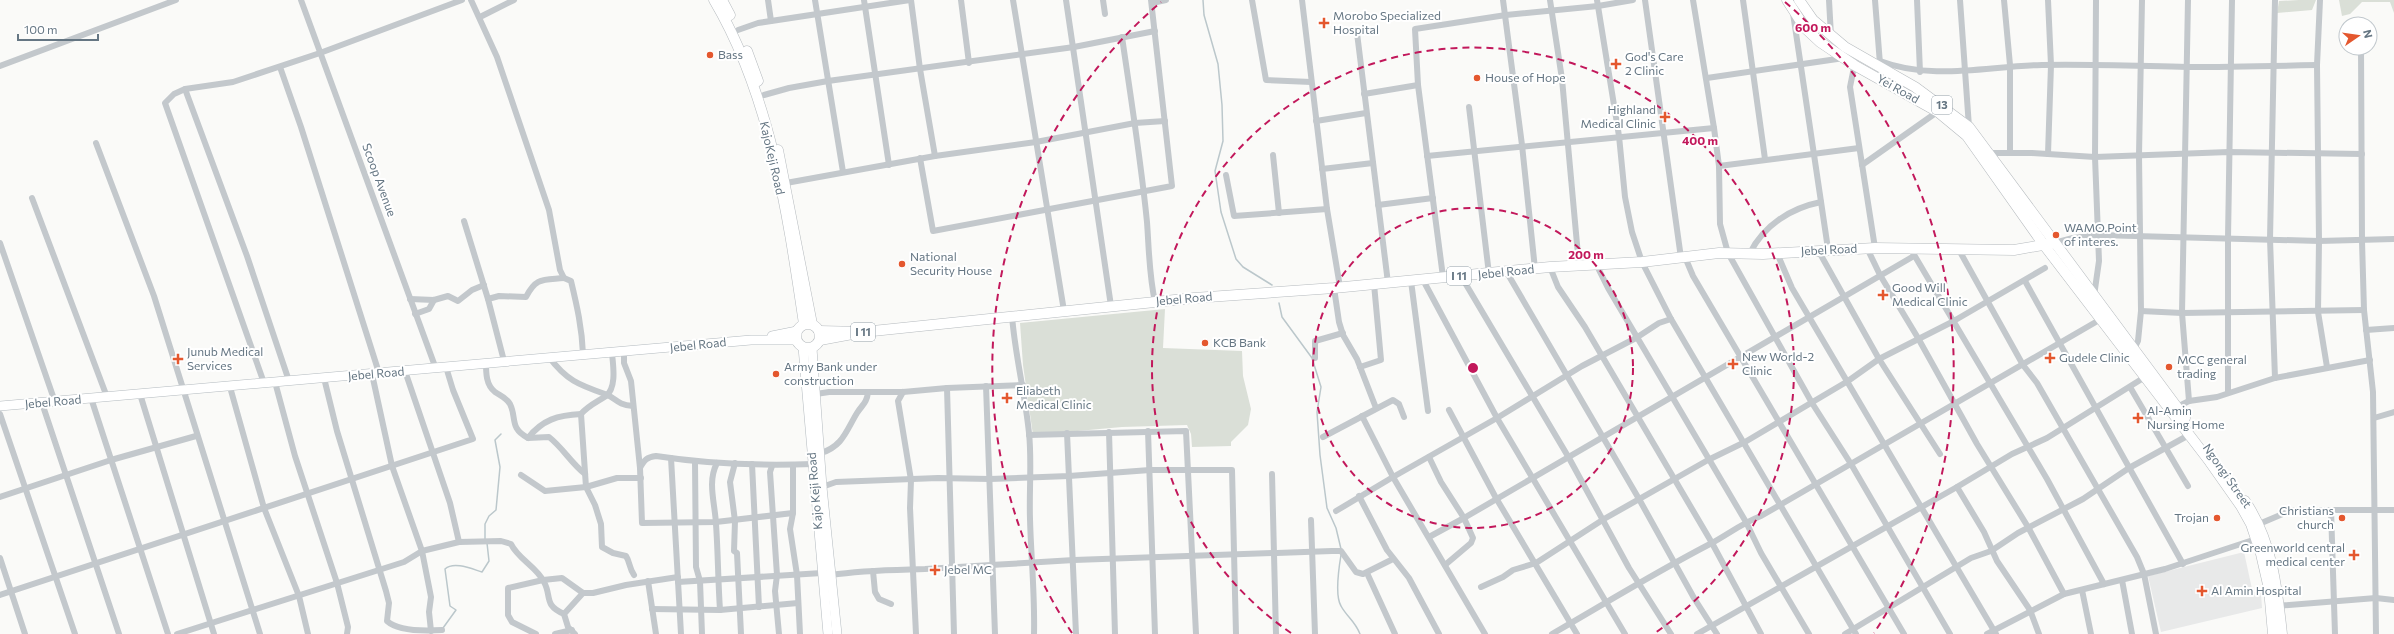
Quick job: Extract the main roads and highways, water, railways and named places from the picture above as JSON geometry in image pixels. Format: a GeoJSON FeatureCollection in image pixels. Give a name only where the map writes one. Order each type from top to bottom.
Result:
{"type":"FeatureCollection","features":[{"type":"Feature","properties":{"kind":"main road","name":"KajoKeji Road"},"geometry":{"type":"LineString","coordinates":[[714,0],[745,64],[765,123],[808,336]]}},
{"type":"Feature","properties":{"kind":"main road","name":"KajoKeji Road"},"geometry":{"type":"LineString","coordinates":[[722,0],[738,30],[764,95],[786,183],[808,336]]}},
{"type":"Feature","properties":{"kind":"main road","name":"Yei Road"},"geometry":{"type":"LineString","coordinates":[[1787,0],[1810,34],[1844,58],[1880,64],[1941,109],[1967,136],[2049,244]]}},
{"type":"Feature","properties":{"kind":"main road","name":"Yei Road"},"geometry":{"type":"LineString","coordinates":[[1798,0],[1813,20],[1856,60],[1941,109],[1969,127],[2049,244]]}},
{"type":"Feature","properties":{"kind":"main road","name":"Jebel Road"},"geometry":{"type":"LineString","coordinates":[[0,406],[376,374],[583,354],[612,353],[751,340],[864,332],[1110,306],[1423,280],[1550,267],[1642,262],[1728,254],[1871,248],[1913,253],[1959,250],[2022,250],[2049,244]]}},
{"type":"Feature","properties":{"kind":"main road","name":"Ngongi Street"},"geometry":{"type":"LineString","coordinates":[[2049,244],[2094,296],[2235,486],[2259,524],[2260,538]]}},
{"type":"Feature","properties":{"kind":"main road","name":"Ngongi Street"},"geometry":{"type":"LineString","coordinates":[[2049,244],[2101,319],[2189,434],[2241,506],[2260,538],[2272,562],[2275,606],[2273,634]]}},
{"type":"Feature","properties":{"kind":"main road","name":"Kajo Keji Road"},"geometry":{"type":"LineString","coordinates":[[808,336],[816,394],[821,453],[827,574],[828,634]]}},
{"type":"Feature","properties":{"kind":"main road","name":"Kajo Keji Road"},"geometry":{"type":"LineString","coordinates":[[808,336],[813,464],[827,574],[837,634]]}},
{"type":"Feature","properties":{"kind":"main road","name":"Ngongi Street"},"geometry":{"type":"LineString","coordinates":[[2275,606],[2282,634]]}},
{"type":"Feature","properties":{"kind":"waterway"},"geometry":{"type":"LineString","coordinates":[[1203,0],[1204,15],[1218,64],[1222,105],[1223,141],[1215,171],[1221,212],[1236,259],[1243,267],[1272,285]]}},
{"type":"Feature","properties":{"kind":"waterway"},"geometry":{"type":"LineString","coordinates":[[1279,303],[1282,317],[1312,358],[1321,387],[1317,412],[1320,455],[1327,508],[1336,528],[1341,549]]}},
{"type":"Feature","properties":{"kind":"waterway"},"geometry":{"type":"LineString","coordinates":[[485,540],[485,524],[489,516],[496,510],[500,467],[495,440],[501,434]]}},
{"type":"Feature","properties":{"kind":"waterway"},"geometry":{"type":"LineString","coordinates":[[443,628],[456,610],[450,606],[445,569],[458,566],[482,572],[489,561],[487,543]]}},
{"type":"Feature","properties":{"kind":"waterway"},"geometry":{"type":"LineString","coordinates":[[1341,555],[1338,581],[1339,601],[1343,610],[1356,626],[1360,634]]}},
{"type":"Feature","properties":{"kind":"place","name":"Morobo Specialized Hospital"},"geometry":{"type":"Point","coordinates":[1324,23]}},
{"type":"Feature","properties":{"kind":"place","name":"Bass"},"geometry":{"type":"Point","coordinates":[710,55]}},
{"type":"Feature","properties":{"kind":"place","name":"God's Care 2 Clinic"},"geometry":{"type":"Point","coordinates":[1616,64]}},
{"type":"Feature","properties":{"kind":"place","name":"House of Hope"},"geometry":{"type":"Point","coordinates":[1477,78]}},
{"type":"Feature","properties":{"kind":"place","name":"Highland Medical Clinic"},"geometry":{"type":"Point","coordinates":[1665,117]}},
{"type":"Feature","properties":{"kind":"place","name":"WAMO.Point of interes."},"geometry":{"type":"Point","coordinates":[2056,235]}},
{"type":"Feature","properties":{"kind":"place","name":"National Security House"},"geometry":{"type":"Point","coordinates":[902,264]}},
{"type":"Feature","properties":{"kind":"place","name":"Good Will Medical Clinic"},"geometry":{"type":"Point","coordinates":[1883,295]}},
{"type":"Feature","properties":{"kind":"place","name":"KCB Bank"},"geometry":{"type":"Point","coordinates":[1205,343]}},
{"type":"Feature","properties":{"kind":"place","name":"Gudele Clinic"},"geometry":{"type":"Point","coordinates":[2050,358]}},
{"type":"Feature","properties":{"kind":"place","name":"Junub Medical Services"},"geometry":{"type":"Point","coordinates":[178,359]}},
{"type":"Feature","properties":{"kind":"place","name":"New World-2 Clinic"},"geometry":{"type":"Point","coordinates":[1733,364]}},
{"type":"Feature","properties":{"kind":"place","name":"MCC general trading"},"geometry":{"type":"Point","coordinates":[2169,367]}},
{"type":"Feature","properties":{"kind":"place","name":"Army Bank under construction"},"geometry":{"type":"Point","coordinates":[776,374]}},
{"type":"Feature","properties":{"kind":"place","name":"Eliabeth Medical Clinic"},"geometry":{"type":"Point","coordinates":[1007,398]}},
{"type":"Feature","properties":{"kind":"place","name":"Al-Amin Nursing Home"},"geometry":{"type":"Point","coordinates":[2138,418]}},
{"type":"Feature","properties":{"kind":"place","name":"Trojan"},"geometry":{"type":"Point","coordinates":[2217,518]}},
{"type":"Feature","properties":{"kind":"place","name":"Christians church"},"geometry":{"type":"Point","coordinates":[2342,518]}},
{"type":"Feature","properties":{"kind":"place","name":"Greenworld central medical center"},"geometry":{"type":"Point","coordinates":[2354,555]}},
{"type":"Feature","properties":{"kind":"place","name":"Jebel MC"},"geometry":{"type":"Point","coordinates":[935,570]}},
{"type":"Feature","properties":{"kind":"place","name":"Al Amin Hospital"},"geometry":{"type":"Point","coordinates":[2202,591]}}]}
